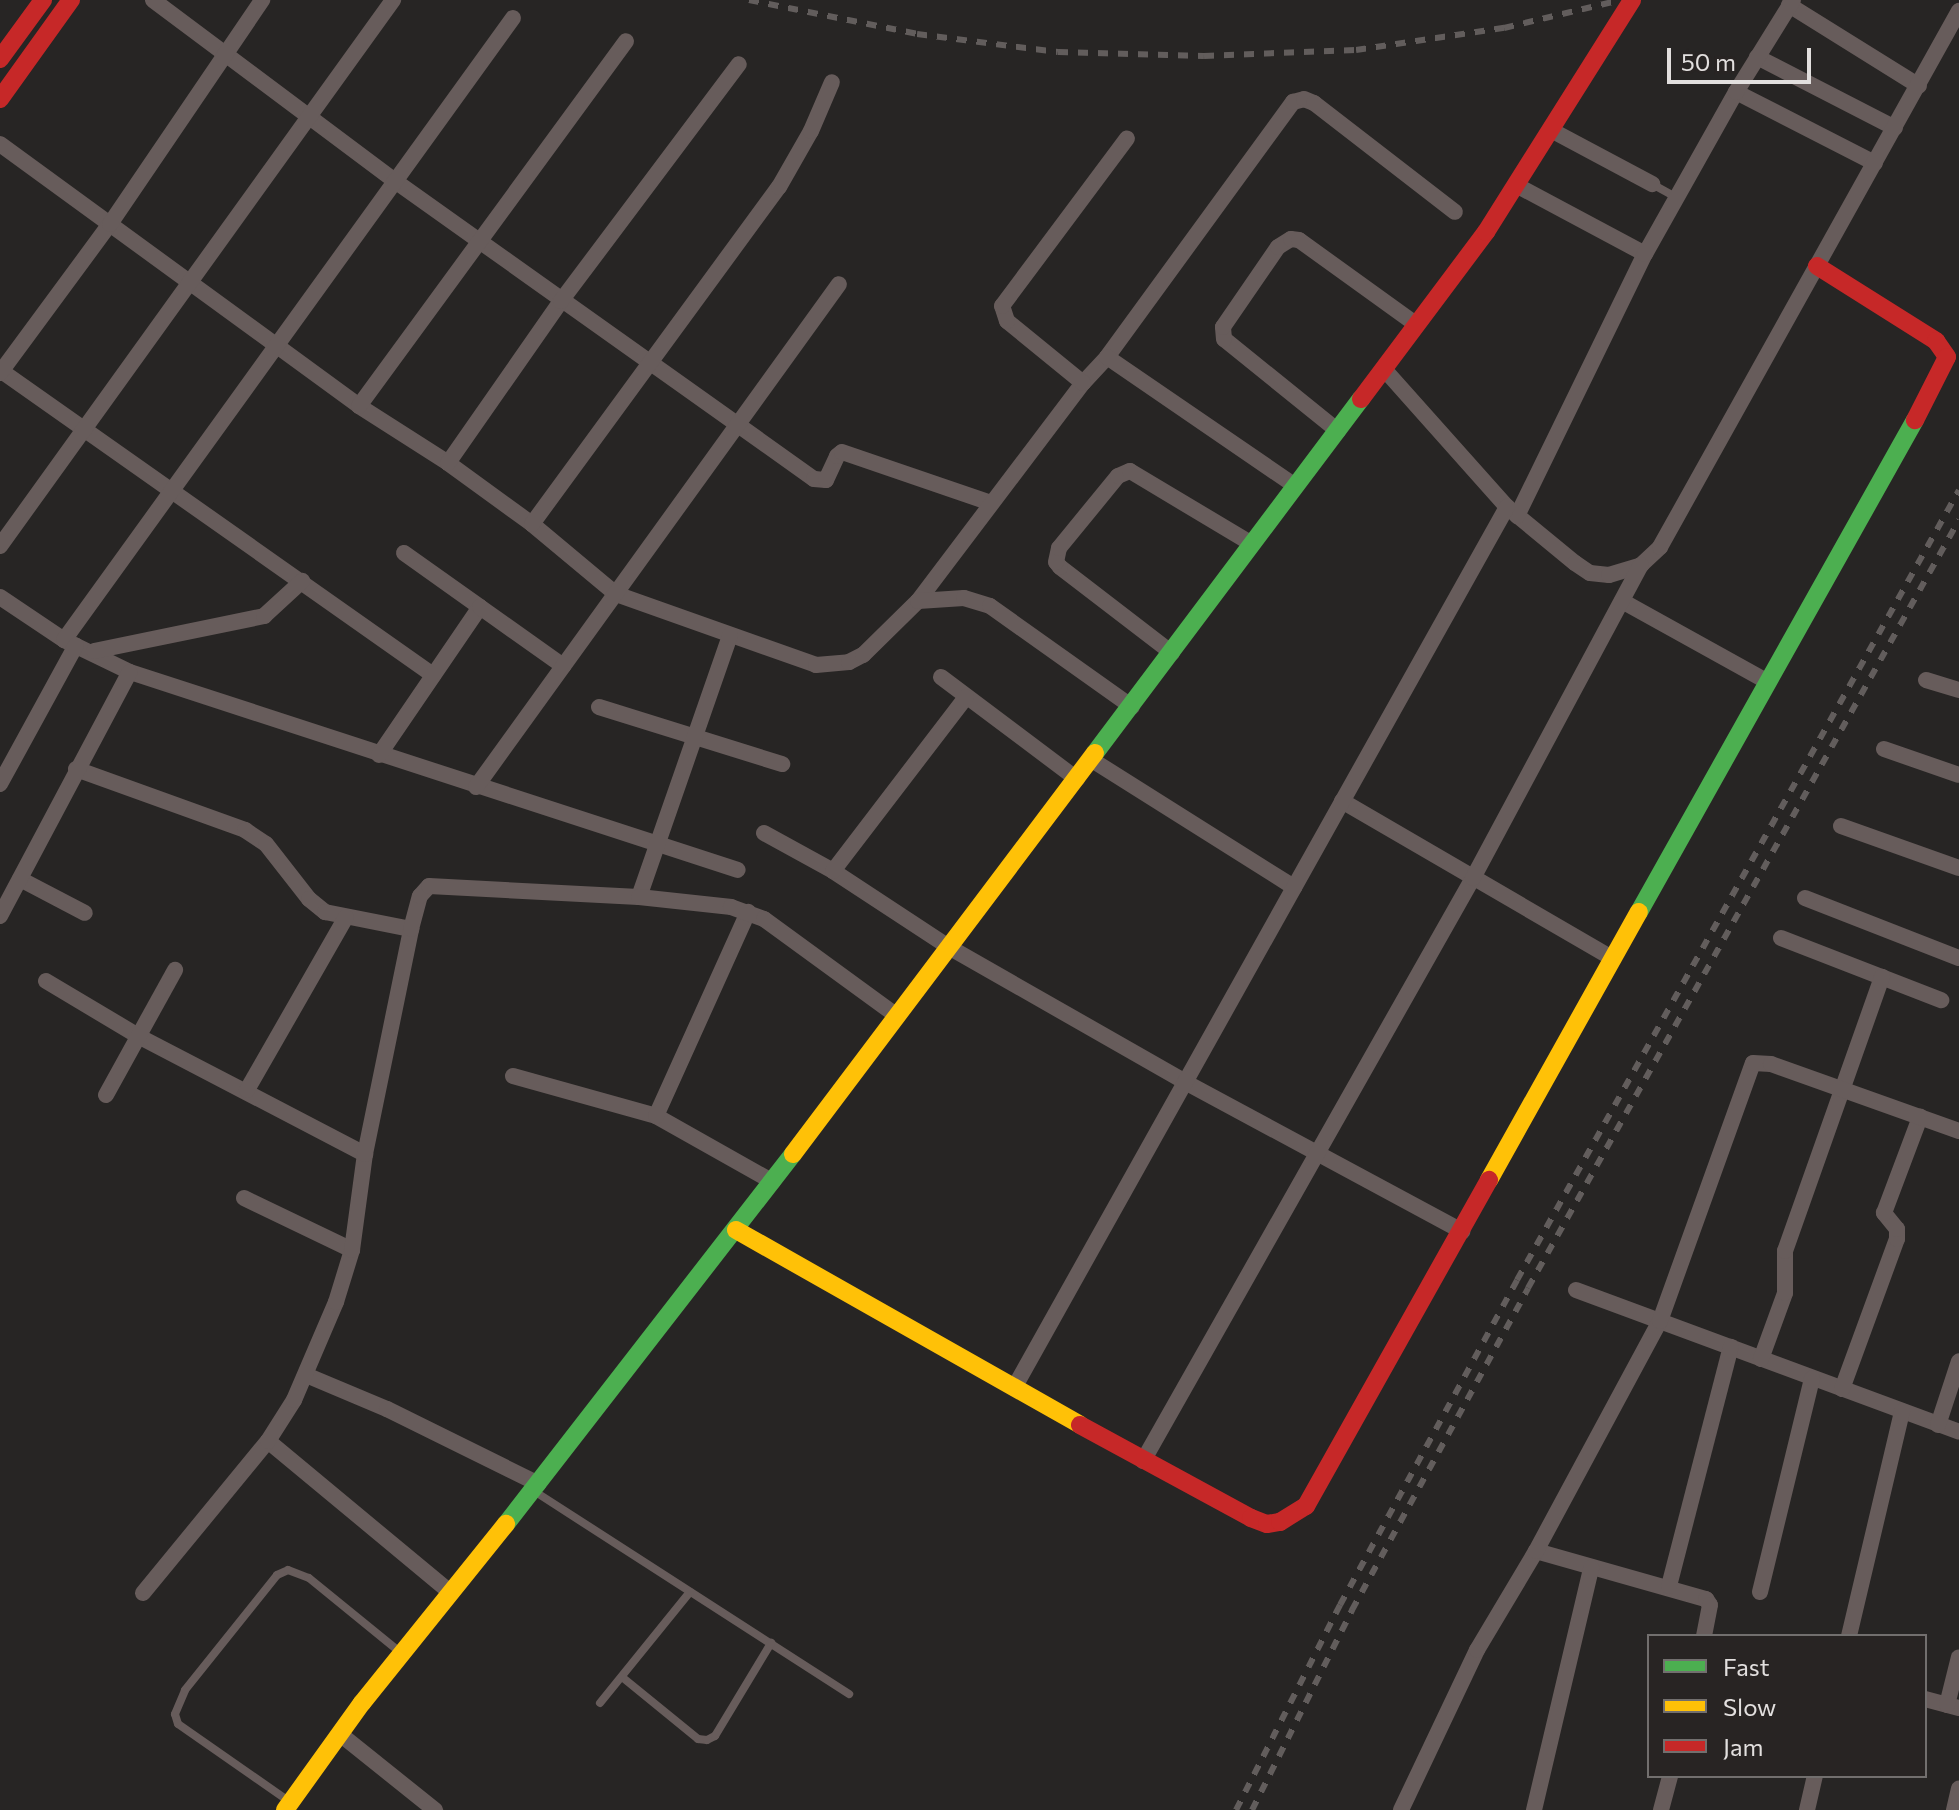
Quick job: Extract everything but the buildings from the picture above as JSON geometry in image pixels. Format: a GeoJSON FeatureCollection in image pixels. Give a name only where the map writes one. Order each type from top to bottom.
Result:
{"type":"FeatureCollection","features":[{"type":"Feature","properties":{"kind":"street"},"geometry":{"type":"LineString","coordinates":[[0,59],[43,0]]}},
{"type":"Feature","properties":{"kind":"street"},"geometry":{"type":"LineString","coordinates":[[0,99],[71,0]]}},
{"type":"Feature","properties":{"kind":"street"},"geometry":{"type":"LineString","coordinates":[[153,0],[479,242],[818,482],[826,480],[842,452],[991,503]]}},
{"type":"Feature","properties":{"kind":"street"},"geometry":{"type":"LineString","coordinates":[[262,0],[110,224],[0,371],[173,489],[433,675]]}},
{"type":"Feature","properties":{"kind":"street"},"geometry":{"type":"LineString","coordinates":[[0,546],[393,0]]}},
{"type":"Feature","properties":{"kind":"street"},"geometry":{"type":"LineString","coordinates":[[288,1806],[402,1654],[773,1182],[947,946],[1092,760],[1294,485],[1417,325],[1486,232],[1632,0]]}},
{"type":"Feature","properties":{"kind":"street"},"geometry":{"type":"LineString","coordinates":[[1014,1388],[1342,801],[1512,512],[1675,197],[1791,3],[1919,86]]}},
{"type":"Feature","properties":{"kind":"street"},"geometry":{"type":"LineString","coordinates":[[1143,1461],[1473,878],[1641,565],[1660,547],[1959,11]]}},
{"type":"Feature","properties":{"kind":"street"},"geometry":{"type":"LineString","coordinates":[[0,784],[70,642],[173,489],[513,18]]}},
{"type":"Feature","properties":{"kind":"street"},"geometry":{"type":"LineString","coordinates":[[359,406],[626,41]]}},
{"type":"Feature","properties":{"kind":"street"},"geometry":{"type":"LineString","coordinates":[[1757,57],[1895,128]]}},
{"type":"Feature","properties":{"kind":"street"},"geometry":{"type":"LineString","coordinates":[[448,463],[561,301],[739,64]]}},
{"type":"Feature","properties":{"kind":"street"},"geometry":{"type":"LineString","coordinates":[[532,524],[779,187],[811,131],[832,82]]}},
{"type":"Feature","properties":{"kind":"street"},"geometry":{"type":"LineString","coordinates":[[1736,92],[1875,163]]}},
{"type":"Feature","properties":{"kind":"street"},"geometry":{"type":"LineString","coordinates":[[0,144],[359,406],[448,463],[532,524],[616,594],[816,665],[849,662],[863,655],[918,601],[1083,383],[1107,357],[1293,102],[1304,99],[1314,103],[1455,212]]}},
{"type":"Feature","properties":{"kind":"street"},"geometry":{"type":"LineString","coordinates":[[1551,130],[1652,184]]}},
{"type":"Feature","properties":{"kind":"street"},"geometry":{"type":"LineString","coordinates":[[1083,383],[1007,321],[1002,306],[1127,138]]}},
{"type":"Feature","properties":{"kind":"street"},"geometry":{"type":"LineString","coordinates":[[1516,185],[1645,254]]}},
{"type":"Feature","properties":{"kind":"street"},"geometry":{"type":"LineString","coordinates":[[1338,431],[1224,339],[1223,327],[1278,247],[1291,239],[1299,240],[1417,325]]}},
{"type":"Feature","properties":{"kind":"street"},"geometry":{"type":"LineString","coordinates":[[736,1230],[1143,1461],[1267,1524],[1294,1516],[1306,1506],[1947,357],[1936,341],[1817,266]]}},
{"type":"Feature","properties":{"kind":"street"},"geometry":{"type":"LineString","coordinates":[[476,787],[736,422],[839,284]]}},
{"type":"Feature","properties":{"kind":"street"},"geometry":{"type":"LineString","coordinates":[[1107,357],[1294,485]]}},
{"type":"Feature","properties":{"kind":"street"},"geometry":{"type":"LineString","coordinates":[[1384,369],[1512,512],[1590,573],[1609,575],[1641,565]]}},
{"type":"Feature","properties":{"kind":"street"},"geometry":{"type":"LineString","coordinates":[[1172,653],[1060,567],[1056,562],[1059,548],[1118,476],[1130,471],[1252,544]]}},
{"type":"Feature","properties":{"kind":"street"},"geometry":{"type":"LineString","coordinates":[[404,553],[563,666]]}},
{"type":"Feature","properties":{"kind":"street"},"geometry":{"type":"LineString","coordinates":[[94,651],[264,616],[302,581]]}},
{"type":"Feature","properties":{"kind":"street"},"geometry":{"type":"LineString","coordinates":[[0,597],[70,642],[94,651],[130,672],[738,870]]}},
{"type":"Feature","properties":{"kind":"street"},"geometry":{"type":"LineString","coordinates":[[918,601],[964,598],[990,606],[1132,707]]}},
{"type":"Feature","properties":{"kind":"street"},"geometry":{"type":"LineString","coordinates":[[1622,601],[1768,682]]}},
{"type":"Feature","properties":{"kind":"street"},"geometry":{"type":"LineString","coordinates":[[379,755],[480,607]]}},
{"type":"Feature","properties":{"kind":"street"},"geometry":{"type":"LineString","coordinates":[[639,897],[730,635]]}},
{"type":"Feature","properties":{"kind":"street"},"geometry":{"type":"LineString","coordinates":[[0,916],[130,672]]}},
{"type":"Feature","properties":{"kind":"street"},"geometry":{"type":"LineString","coordinates":[[941,677],[1077,779]]}},
{"type":"Feature","properties":{"kind":"street"},"geometry":{"type":"LineString","coordinates":[[1926,680],[1959,690]]}},
{"type":"Feature","properties":{"kind":"street"},"geometry":{"type":"LineString","coordinates":[[833,871],[966,697]]}},
{"type":"Feature","properties":{"kind":"street"},"geometry":{"type":"LineString","coordinates":[[599,707],[782,764]]}},
{"type":"Feature","properties":{"kind":"street"},"geometry":{"type":"LineString","coordinates":[[1884,749],[1959,775]]}},
{"type":"Feature","properties":{"kind":"street"},"geometry":{"type":"LineString","coordinates":[[1092,760],[1294,887]]}},
{"type":"Feature","properties":{"kind":"street"},"geometry":{"type":"LineString","coordinates":[[76,769],[245,830],[266,844],[317,906],[346,917],[411,929]]}},
{"type":"Feature","properties":{"kind":"street"},"geometry":{"type":"LineString","coordinates":[[1342,801],[1613,959]]}},
{"type":"Feature","properties":{"kind":"street"},"geometry":{"type":"LineString","coordinates":[[1841,826],[1959,868]]}},
{"type":"Feature","properties":{"kind":"street"},"geometry":{"type":"LineString","coordinates":[[764,833],[833,871],[947,946],[1185,1082],[1462,1231]]}},
{"type":"Feature","properties":{"kind":"street"},"geometry":{"type":"LineString","coordinates":[[20,879],[85,913]]}},
{"type":"Feature","properties":{"kind":"street"},"geometry":{"type":"LineString","coordinates":[[143,1593],[268,1441],[306,1375],[346,1278],[365,1154],[411,929],[420,896],[429,886],[713,903],[748,912],[781,931],[897,1016]]}},
{"type":"Feature","properties":{"kind":"street"},"geometry":{"type":"LineString","coordinates":[[1805,898],[1959,958]]}},
{"type":"Feature","properties":{"kind":"street"},"geometry":{"type":"LineString","coordinates":[[656,1116],[748,912]]}},
{"type":"Feature","properties":{"kind":"street"},"geometry":{"type":"LineString","coordinates":[[247,1090],[346,917]]}},
{"type":"Feature","properties":{"kind":"street"},"geometry":{"type":"LineString","coordinates":[[1781,938],[1941,1000]]}},
{"type":"Feature","properties":{"kind":"street"},"geometry":{"type":"LineString","coordinates":[[106,1095],[175,970]]}},
{"type":"Feature","properties":{"kind":"street"},"geometry":{"type":"LineString","coordinates":[[1761,1359],[1787,1284],[1785,1251],[1840,1088],[1882,977]]}},
{"type":"Feature","properties":{"kind":"street"},"geometry":{"type":"LineString","coordinates":[[46,981],[140,1037],[365,1154]]}},
{"type":"Feature","properties":{"kind":"street"},"geometry":{"type":"LineString","coordinates":[[1401,1810],[1477,1650],[1536,1551],[1660,1321],[1753,1063],[1771,1064],[1959,1131]]}},
{"type":"Feature","properties":{"kind":"street"},"geometry":{"type":"LineString","coordinates":[[513,1076],[656,1116],[773,1182]]}},
{"type":"Feature","properties":{"kind":"street"},"geometry":{"type":"LineString","coordinates":[[1842,1389],[1897,1239],[1897,1229],[1884,1213],[1920,1117]]}},
{"type":"Feature","properties":{"kind":"street"},"geometry":{"type":"LineString","coordinates":[[244,1198],[352,1250]]}},
{"type":"Feature","properties":{"kind":"street"},"geometry":{"type":"LineString","coordinates":[[1576,1290],[1959,1432]]}},
{"type":"Feature","properties":{"kind":"street"},"geometry":{"type":"LineString","coordinates":[[1669,1586],[1731,1347]]}},
{"type":"Feature","properties":{"kind":"street"},"geometry":{"type":"LineString","coordinates":[[1938,1425],[1959,1361]]}},
{"type":"Feature","properties":{"kind":"street"},"geometry":{"type":"LineString","coordinates":[[306,1375],[387,1409],[536,1487]]}},
{"type":"Feature","properties":{"kind":"street"},"geometry":{"type":"LineString","coordinates":[[1760,1592],[1812,1378]]}},
{"type":"Feature","properties":{"kind":"street"},"geometry":{"type":"LineString","coordinates":[[1849,1634],[1902,1411]]}},
{"type":"Feature","properties":{"kind":"street"},"geometry":{"type":"LineString","coordinates":[[268,1441],[451,1593]]}},
{"type":"Feature","properties":{"kind":"street"},"geometry":{"type":"LineString","coordinates":[[1536,1551],[1591,1568],[1669,1586],[1706,1599],[1710,1605],[1710,1618],[1705,1634]]}},
{"type":"Feature","properties":{"kind":"street"},"geometry":{"type":"LineString","coordinates":[[1534,1810],[1591,1568]]}},
{"type":"Feature","properties":{"kind":"street"},"geometry":{"type":"LineString","coordinates":[[1927,1700],[1953,1706],[1959,1657]]}},
{"type":"Feature","properties":{"kind":"street"},"geometry":{"type":"LineString","coordinates":[[340,1734],[435,1810]]}},
{"type":"Feature","properties":{"kind":"street"},"geometry":{"type":"LineString","coordinates":[[1661,1810],[1669,1778]]}},
{"type":"Feature","properties":{"kind":"street"},"geometry":{"type":"LineString","coordinates":[[1807,1810],[1815,1778]]}},
{"type":"Feature","properties":{"kind":"street"},"geometry":{"type":"LineString","coordinates":[[1954,1810],[1959,1789]]}},
{"type":"Feature","properties":{"kind":"lane"},"geometry":{"type":"LineString","coordinates":[[1652,184],[1675,197]]}},
{"type":"Feature","properties":{"kind":"lane"},"geometry":{"type":"LineString","coordinates":[[536,1487],[690,1592],[849,1694]]}},
{"type":"Feature","properties":{"kind":"lane"},"geometry":{"type":"LineString","coordinates":[[288,1806],[178,1724],[175,1714],[185,1690],[277,1575],[288,1570],[309,1578],[402,1654]]}},
{"type":"Feature","properties":{"kind":"lane"},"geometry":{"type":"LineString","coordinates":[[600,1703],[690,1592]]}},
{"type":"Feature","properties":{"kind":"lane"},"geometry":{"type":"LineString","coordinates":[[622,1677],[698,1739],[707,1740],[715,1736],[771,1643]]}},
{"type":"Feature","properties":{"kind":"railway"},"geometry":{"type":"LineString","coordinates":[[749,0],[917,34],[1058,52],[1204,56],[1356,50],[1504,28],[1621,0]]}},
{"type":"Feature","properties":{"kind":"railway"},"geometry":{"type":"LineString","coordinates":[[1236,1810],[1340,1605],[1517,1280],[1959,490]]}},
{"type":"Feature","properties":{"kind":"railway"},"geometry":{"type":"LineString","coordinates":[[1252,1810],[1352,1610],[1528,1288],[1959,520]]}},
{"type":"Feature","properties":{"kind":"traffic: fast"},"geometry":{"type":"LineString","coordinates":[[1095,753],[1361,399]]}},
{"type":"Feature","properties":{"kind":"traffic: fast"},"geometry":{"type":"LineString","coordinates":[[1639,912],[1915,420]]}},
{"type":"Feature","properties":{"kind":"traffic: fast"},"geometry":{"type":"LineString","coordinates":[[506,1524],[793,1154]]}},
{"type":"Feature","properties":{"kind":"traffic: slow"},"geometry":{"type":"LineString","coordinates":[[793,1154],[1095,753]]}},
{"type":"Feature","properties":{"kind":"traffic: slow"},"geometry":{"type":"LineString","coordinates":[[1489,1180],[1639,912]]}},
{"type":"Feature","properties":{"kind":"traffic: slow"},"geometry":{"type":"LineString","coordinates":[[736,1230],[1080,1425]]}},
{"type":"Feature","properties":{"kind":"traffic: slow"},"geometry":{"type":"LineString","coordinates":[[285,1810],[362,1703],[506,1524]]}},
{"type":"Feature","properties":{"kind":"traffic: jam"},"geometry":{"type":"LineString","coordinates":[[0,59],[43,0]]}},
{"type":"Feature","properties":{"kind":"traffic: jam"},"geometry":{"type":"LineString","coordinates":[[0,99],[71,0]]}},
{"type":"Feature","properties":{"kind":"traffic: jam"},"geometry":{"type":"LineString","coordinates":[[1361,399],[1486,232],[1632,0]]}},
{"type":"Feature","properties":{"kind":"traffic: jam"},"geometry":{"type":"LineString","coordinates":[[1817,266],[1936,341],[1947,357],[1915,420]]}},
{"type":"Feature","properties":{"kind":"traffic: jam"},"geometry":{"type":"LineString","coordinates":[[1080,1425],[1251,1518],[1267,1524],[1280,1522],[1306,1506],[1489,1180]]}}]}
